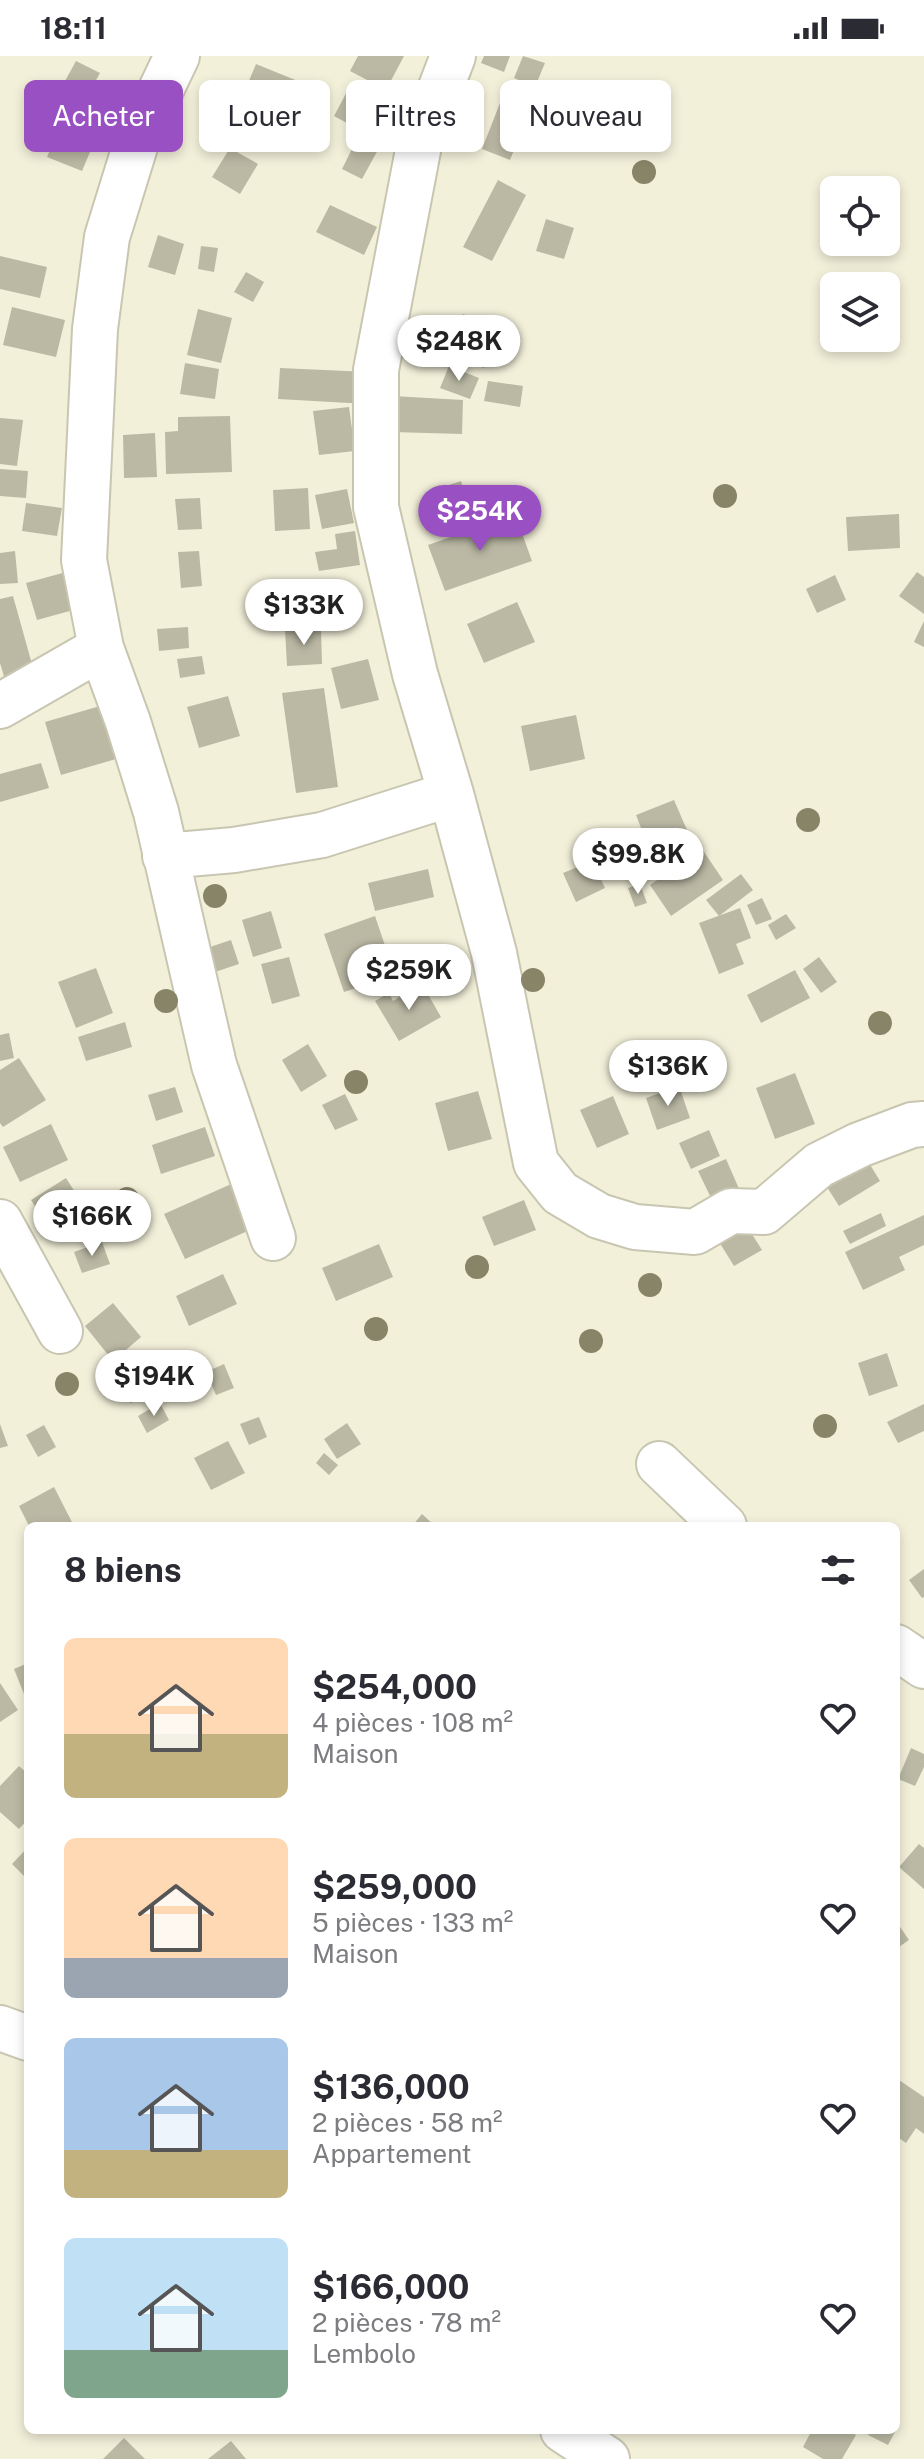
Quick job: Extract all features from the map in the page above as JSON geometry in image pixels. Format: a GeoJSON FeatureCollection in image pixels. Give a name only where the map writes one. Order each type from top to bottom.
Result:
{"type":"FeatureCollection","features":[{"type":"Feature","properties":{"kind":"street"},"geometry":{"type":"LineString","coordinates":[[177,56],[137,140],[107,237],[95,329],[84,560],[101,648],[156,812],[214,1065],[273,1238]]}},
{"type":"Feature","properties":{"kind":"street"},"geometry":{"type":"LineString","coordinates":[[453,56],[419,145],[376,370],[376,507],[415,674],[494,953],[536,1163],[560,1193],[599,1216],[635,1227],[695,1232],[731,1211],[764,1212],[819,1165],[859,1145],[912,1125],[924,1124]]}},
{"type":"Feature","properties":{"kind":"street"},"geometry":{"type":"LineString","coordinates":[[0,706],[101,648]]}},
{"type":"Feature","properties":{"kind":"street"},"geometry":{"type":"LineString","coordinates":[[165,856],[234,850],[322,835],[451,794]]}},
{"type":"Feature","properties":{"kind":"street"},"geometry":{"type":"LineString","coordinates":[[0,1222],[60,1331]]}},
{"type":"Feature","properties":{"kind":"street"},"geometry":{"type":"LineString","coordinates":[[659,1464],[720,1522]]}},
{"type":"Feature","properties":{"kind":"street"},"geometry":{"type":"LineString","coordinates":[[900,1650],[924,1666]]}},
{"type":"Feature","properties":{"kind":"street"},"geometry":{"type":"LineString","coordinates":[[0,2028],[24,2037]]}},
{"type":"Feature","properties":{"kind":"street"},"geometry":{"type":"LineString","coordinates":[[569,2434],[607,2459]]}},
{"type":"Feature","properties":{"kind":"building"},"geometry":{"type":"Polygon","coordinates":[[[358,56],[404,56],[391,80],[367,80],[350,71],[358,56]]]}},
{"type":"Feature","properties":{"kind":"building"},"geometry":{"type":"Polygon","coordinates":[[[484,56],[510,56],[504,72],[481,63],[484,56]]]}},
{"type":"Feature","properties":{"kind":"building"},"geometry":{"type":"Polygon","coordinates":[[[523,56],[545,63],[538,80],[514,78],[523,56]]]}},
{"type":"Feature","properties":{"kind":"building"},"geometry":{"type":"Polygon","coordinates":[[[76,61],[100,73],[96,80],[66,80],[76,61]]]}},
{"type":"Feature","properties":{"kind":"building"},"geometry":{"type":"Polygon","coordinates":[[[256,64],[295,80],[249,80],[256,64]]]}},
{"type":"Feature","properties":{"kind":"building"},"geometry":{"type":"Polygon","coordinates":[[[346,94],[346,123],[334,116],[346,94]]]}},
{"type":"Feature","properties":{"kind":"building"},"geometry":{"type":"Polygon","coordinates":[[[500,103],[500,152],[513,152],[510,160],[484,150],[500,103]]]}},
{"type":"Feature","properties":{"kind":"building"},"geometry":{"type":"Polygon","coordinates":[[[49,152],[90,152],[82,171],[47,157],[49,152]]]}},
{"type":"Feature","properties":{"kind":"building"},"geometry":{"type":"Polygon","coordinates":[[[228,152],[237,152],[258,164],[240,194],[212,177],[228,152]]]}},
{"type":"Feature","properties":{"kind":"building"},"geometry":{"type":"Polygon","coordinates":[[[350,152],[377,152],[362,179],[342,169],[350,152]]]}},
{"type":"Feature","properties":{"kind":"building"},"geometry":{"type":"Polygon","coordinates":[[[498,180],[526,195],[492,261],[463,247],[498,180]]]}},
{"type":"Feature","properties":{"kind":"building"},"geometry":{"type":"Polygon","coordinates":[[[330,205],[377,227],[364,255],[316,232],[330,205]]]}},
{"type":"Feature","properties":{"kind":"building"},"geometry":{"type":"Polygon","coordinates":[[[546,219],[574,228],[564,259],[536,251],[546,219]]]}},
{"type":"Feature","properties":{"kind":"building"},"geometry":{"type":"Polygon","coordinates":[[[158,235],[184,244],[175,275],[148,267],[158,235]]]}},
{"type":"Feature","properties":{"kind":"building"},"geometry":{"type":"Polygon","coordinates":[[[201,246],[218,248],[214,272],[198,269],[201,246]]]}},
{"type":"Feature","properties":{"kind":"building"},"geometry":{"type":"Polygon","coordinates":[[[0,256],[47,267],[40,298],[0,289],[0,256]]]}},
{"type":"Feature","properties":{"kind":"building"},"geometry":{"type":"Polygon","coordinates":[[[246,272],[264,282],[253,302],[234,292],[246,272]]]}},
{"type":"Feature","properties":{"kind":"building"},"geometry":{"type":"Polygon","coordinates":[[[12,307],[65,320],[56,357],[3,345],[12,307]]]}},
{"type":"Feature","properties":{"kind":"building"},"geometry":{"type":"Polygon","coordinates":[[[198,309],[232,318],[221,363],[187,355],[198,309]]]}},
{"type":"Feature","properties":{"kind":"building"},"geometry":{"type":"Polygon","coordinates":[[[463,314],[502,331],[484,368],[445,351],[463,314]]]}},
{"type":"Feature","properties":{"kind":"building"},"geometry":{"type":"Polygon","coordinates":[[[185,363],[219,369],[215,399],[180,394],[185,363]]]}},
{"type":"Feature","properties":{"kind":"building"},"geometry":{"type":"Polygon","coordinates":[[[449,366],[479,378],[470,399],[440,388],[449,366]]]}},
{"type":"Feature","properties":{"kind":"building"},"geometry":{"type":"Polygon","coordinates":[[[280,368],[369,372],[367,404],[278,399],[280,368]]]}},
{"type":"Feature","properties":{"kind":"building"},"geometry":{"type":"Polygon","coordinates":[[[488,381],[523,386],[520,407],[484,401],[488,381]]]}},
{"type":"Feature","properties":{"kind":"building"},"geometry":{"type":"Polygon","coordinates":[[[393,396],[463,400],[462,434],[392,432],[393,396]]]}},
{"type":"Feature","properties":{"kind":"building"},"geometry":{"type":"Polygon","coordinates":[[[349,407],[355,451],[319,455],[313,411],[349,407]]]}},
{"type":"Feature","properties":{"kind":"building"},"geometry":{"type":"Polygon","coordinates":[[[230,416],[232,472],[166,474],[165,432],[178,431],[178,417],[230,416]]]}},
{"type":"Feature","properties":{"kind":"building"},"geometry":{"type":"Polygon","coordinates":[[[0,418],[23,420],[17,466],[0,464],[0,418]]]}},
{"type":"Feature","properties":{"kind":"building"},"geometry":{"type":"Polygon","coordinates":[[[155,433],[157,477],[124,478],[123,435],[155,433]]]}},
{"type":"Feature","properties":{"kind":"building"},"geometry":{"type":"Polygon","coordinates":[[[0,469],[28,471],[26,498],[0,496],[0,469]]]}},
{"type":"Feature","properties":{"kind":"building"},"geometry":{"type":"Polygon","coordinates":[[[461,481],[469,506],[449,512],[440,488],[461,481]]]}},
{"type":"Feature","properties":{"kind":"building"},"geometry":{"type":"Polygon","coordinates":[[[308,488],[310,529],[275,531],[273,490],[308,488]]]}},
{"type":"Feature","properties":{"kind":"building"},"geometry":{"type":"Polygon","coordinates":[[[347,489],[354,523],[322,529],[315,495],[347,489]]]}},
{"type":"Feature","properties":{"kind":"building"},"geometry":{"type":"Polygon","coordinates":[[[200,498],[202,529],[178,530],[175,499],[200,498]]]}},
{"type":"Feature","properties":{"kind":"building"},"geometry":{"type":"Polygon","coordinates":[[[26,503],[62,508],[57,536],[22,531],[26,503]]]}},
{"type":"Feature","properties":{"kind":"building"},"geometry":{"type":"Polygon","coordinates":[[[515,514],[532,561],[445,591],[428,545],[515,514]]]}},
{"type":"Feature","properties":{"kind":"building"},"geometry":{"type":"Polygon","coordinates":[[[899,514],[900,548],[848,551],[846,517],[899,514]]]}},
{"type":"Feature","properties":{"kind":"building"},"geometry":{"type":"Polygon","coordinates":[[[355,531],[360,565],[319,571],[315,552],[337,549],[335,534],[355,531]]]}},
{"type":"Feature","properties":{"kind":"building"},"geometry":{"type":"Polygon","coordinates":[[[15,551],[18,583],[0,584],[0,553],[15,551]]]}},
{"type":"Feature","properties":{"kind":"building"},"geometry":{"type":"Polygon","coordinates":[[[199,551],[202,586],[181,588],[178,552],[199,551]]]}},
{"type":"Feature","properties":{"kind":"building"},"geometry":{"type":"Polygon","coordinates":[[[66,572],[77,609],[37,620],[26,583],[66,572]]]}},
{"type":"Feature","properties":{"kind":"building"},"geometry":{"type":"Polygon","coordinates":[[[917,572],[924,577],[924,614],[899,596],[917,572]]]}},
{"type":"Feature","properties":{"kind":"building"},"geometry":{"type":"Polygon","coordinates":[[[835,575],[846,600],[817,613],[806,589],[835,575]]]}},
{"type":"Feature","properties":{"kind":"building"},"geometry":{"type":"Polygon","coordinates":[[[13,596],[35,675],[6,683],[0,663],[0,599],[13,596]]]}},
{"type":"Feature","properties":{"kind":"building"},"geometry":{"type":"Polygon","coordinates":[[[517,602],[535,642],[484,663],[467,624],[517,602]]]}},
{"type":"Feature","properties":{"kind":"building"},"geometry":{"type":"Polygon","coordinates":[[[924,621],[924,647],[914,642],[924,621]]]}},
{"type":"Feature","properties":{"kind":"building"},"geometry":{"type":"Polygon","coordinates":[[[188,627],[189,648],[159,651],[157,629],[188,627]]]}},
{"type":"Feature","properties":{"kind":"building"},"geometry":{"type":"Polygon","coordinates":[[[321,628],[322,664],[287,666],[285,629],[321,628]]]}},
{"type":"Feature","properties":{"kind":"building"},"geometry":{"type":"Polygon","coordinates":[[[202,656],[205,674],[180,678],[177,659],[202,656]]]}},
{"type":"Feature","properties":{"kind":"building"},"geometry":{"type":"Polygon","coordinates":[[[368,659],[379,700],[341,709],[331,668],[368,659]]]}},
{"type":"Feature","properties":{"kind":"building"},"geometry":{"type":"Polygon","coordinates":[[[324,688],[338,787],[296,793],[282,693],[324,688]]]}},
{"type":"Feature","properties":{"kind":"building"},"geometry":{"type":"Polygon","coordinates":[[[228,696],[240,736],[199,748],[187,707],[228,696]]]}},
{"type":"Feature","properties":{"kind":"building"},"geometry":{"type":"Polygon","coordinates":[[[100,706],[116,759],[61,775],[45,722],[100,706]]]}},
{"type":"Feature","properties":{"kind":"building"},"geometry":{"type":"Polygon","coordinates":[[[576,715],[585,759],[530,771],[521,726],[576,715]]]}},
{"type":"Feature","properties":{"kind":"building"},"geometry":{"type":"Polygon","coordinates":[[[41,763],[49,788],[0,802],[0,774],[41,763]]]}},
{"type":"Feature","properties":{"kind":"building"},"geometry":{"type":"Polygon","coordinates":[[[674,800],[687,830],[648,846],[636,815],[674,800]]]}},
{"type":"Feature","properties":{"kind":"building"},"geometry":{"type":"Polygon","coordinates":[[[702,849],[723,880],[671,916],[650,885],[702,849]]]}},
{"type":"Feature","properties":{"kind":"building"},"geometry":{"type":"Polygon","coordinates":[[[592,861],[605,888],[576,902],[563,873],[592,861]]]}},
{"type":"Feature","properties":{"kind":"building"},"geometry":{"type":"Polygon","coordinates":[[[428,869],[434,897],[375,911],[368,883],[428,869]]]}},
{"type":"Feature","properties":{"kind":"building"},"geometry":{"type":"Polygon","coordinates":[[[741,874],[753,890],[719,916],[706,900],[741,874]]]}},
{"type":"Feature","properties":{"kind":"building"},"geometry":{"type":"Polygon","coordinates":[[[640,884],[647,903],[635,907],[628,888],[640,884]]]}},
{"type":"Feature","properties":{"kind":"building"},"geometry":{"type":"Polygon","coordinates":[[[762,898],[772,919],[756,925],[747,905],[762,898]]]}},
{"type":"Feature","properties":{"kind":"building"},"geometry":{"type":"Polygon","coordinates":[[[740,908],[751,938],[736,944],[744,964],[719,974],[699,923],[740,908]]]}},
{"type":"Feature","properties":{"kind":"building"},"geometry":{"type":"Polygon","coordinates":[[[271,911],[282,948],[253,957],[242,920],[271,911]]]}},
{"type":"Feature","properties":{"kind":"building"},"geometry":{"type":"Polygon","coordinates":[[[786,914],[796,928],[776,940],[768,925],[786,914]]]}},
{"type":"Feature","properties":{"kind":"building"},"geometry":{"type":"Polygon","coordinates":[[[375,916],[395,975],[344,992],[324,934],[375,916]]]}},
{"type":"Feature","properties":{"kind":"building"},"geometry":{"type":"Polygon","coordinates":[[[231,940],[239,964],[203,976],[195,952],[231,940]]]}},
{"type":"Feature","properties":{"kind":"building"},"geometry":{"type":"Polygon","coordinates":[[[289,957],[300,996],[272,1004],[261,964],[289,957]]]}},
{"type":"Feature","properties":{"kind":"building"},"geometry":{"type":"Polygon","coordinates":[[[819,957],[837,982],[821,993],[803,969],[819,957]]]}},
{"type":"Feature","properties":{"kind":"building"},"geometry":{"type":"Polygon","coordinates":[[[96,968],[113,1013],[76,1028],[58,982],[96,968]]]}},
{"type":"Feature","properties":{"kind":"building"},"geometry":{"type":"Polygon","coordinates":[[[795,970],[810,998],[761,1023],[747,995],[795,970]]]}},
{"type":"Feature","properties":{"kind":"building"},"geometry":{"type":"Polygon","coordinates":[[[422,984],[441,1017],[399,1041],[375,1001],[389,993],[393,1001],[422,984]]]}},
{"type":"Feature","properties":{"kind":"building"},"geometry":{"type":"Polygon","coordinates":[[[125,1022],[132,1047],[86,1061],[78,1037],[125,1022]]]}},
{"type":"Feature","properties":{"kind":"building"},"geometry":{"type":"Polygon","coordinates":[[[9,1033],[14,1058],[0,1061],[0,1035],[9,1033]]]}},
{"type":"Feature","properties":{"kind":"building"},"geometry":{"type":"Polygon","coordinates":[[[308,1044],[327,1076],[301,1092],[282,1060],[308,1044]]]}},
{"type":"Feature","properties":{"kind":"building"},"geometry":{"type":"Polygon","coordinates":[[[19,1058],[46,1100],[3,1127],[0,1123],[0,1070],[19,1058]]]}},
{"type":"Feature","properties":{"kind":"building"},"geometry":{"type":"Polygon","coordinates":[[[795,1073],[815,1124],[775,1139],[756,1088],[795,1073]]]}},
{"type":"Feature","properties":{"kind":"building"},"geometry":{"type":"Polygon","coordinates":[[[679,1086],[690,1118],[657,1130],[646,1098],[679,1086]]]}},
{"type":"Feature","properties":{"kind":"building"},"geometry":{"type":"Polygon","coordinates":[[[175,1087],[183,1112],[156,1121],[148,1095],[175,1087]]]}},
{"type":"Feature","properties":{"kind":"building"},"geometry":{"type":"Polygon","coordinates":[[[478,1091],[492,1139],[448,1151],[435,1103],[478,1091]]]}},
{"type":"Feature","properties":{"kind":"building"},"geometry":{"type":"Polygon","coordinates":[[[345,1094],[358,1120],[335,1130],[322,1105],[345,1094]]]}},
{"type":"Feature","properties":{"kind":"building"},"geometry":{"type":"Polygon","coordinates":[[[613,1096],[629,1134],[597,1148],[580,1110],[613,1096]]]}},
{"type":"Feature","properties":{"kind":"building"},"geometry":{"type":"Polygon","coordinates":[[[51,1124],[68,1160],[20,1182],[3,1147],[51,1124]]]}},
{"type":"Feature","properties":{"kind":"building"},"geometry":{"type":"Polygon","coordinates":[[[205,1127],[215,1156],[161,1174],[152,1145],[205,1127]]]}},
{"type":"Feature","properties":{"kind":"building"},"geometry":{"type":"Polygon","coordinates":[[[709,1130],[720,1156],[691,1169],[679,1143],[709,1130]]]}},
{"type":"Feature","properties":{"kind":"building"},"geometry":{"type":"Polygon","coordinates":[[[866,1158],[880,1181],[839,1206],[825,1184],[866,1158]]]}},
{"type":"Feature","properties":{"kind":"building"},"geometry":{"type":"Polygon","coordinates":[[[726,1159],[740,1191],[713,1202],[698,1171],[726,1159]]]}},
{"type":"Feature","properties":{"kind":"building"},"geometry":{"type":"Polygon","coordinates":[[[66,1178],[85,1208],[50,1230],[31,1200],[66,1178]]]}},
{"type":"Feature","properties":{"kind":"building"},"geometry":{"type":"Polygon","coordinates":[[[238,1181],[259,1226],[185,1259],[164,1214],[238,1181]]]}},
{"type":"Feature","properties":{"kind":"building"},"geometry":{"type":"Polygon","coordinates":[[[524,1200],[536,1230],[494,1246],[482,1217],[524,1200]]]}},
{"type":"Feature","properties":{"kind":"building"},"geometry":{"type":"Polygon","coordinates":[[[881,1213],[886,1226],[850,1244],[843,1231],[881,1213]]]}},
{"type":"Feature","properties":{"kind":"building"},"geometry":{"type":"Polygon","coordinates":[[[924,1215],[924,1245],[899,1257],[905,1270],[863,1290],[845,1252],[924,1215]]]}},
{"type":"Feature","properties":{"kind":"building"},"geometry":{"type":"Polygon","coordinates":[[[743,1220],[762,1250],[734,1266],[716,1237],[743,1220]]]}},
{"type":"Feature","properties":{"kind":"building"},"geometry":{"type":"Polygon","coordinates":[[[102,1242],[110,1264],[82,1273],[74,1252],[102,1242]]]}},
{"type":"Feature","properties":{"kind":"building"},"geometry":{"type":"Polygon","coordinates":[[[379,1244],[393,1277],[336,1301],[322,1268],[379,1244]]]}},
{"type":"Feature","properties":{"kind":"building"},"geometry":{"type":"Polygon","coordinates":[[[223,1274],[237,1304],[189,1326],[176,1296],[223,1274]]]}},
{"type":"Feature","properties":{"kind":"building"},"geometry":{"type":"Polygon","coordinates":[[[113,1303],[141,1337],[113,1361],[85,1326],[113,1303]]]}},
{"type":"Feature","properties":{"kind":"building"},"geometry":{"type":"Polygon","coordinates":[[[887,1353],[898,1386],[869,1396],[858,1363],[887,1353]]]}},
{"type":"Feature","properties":{"kind":"building"},"geometry":{"type":"Polygon","coordinates":[[[224,1364],[234,1388],[216,1395],[206,1372],[224,1364]]]}},
{"type":"Feature","properties":{"kind":"building"},"geometry":{"type":"Polygon","coordinates":[[[150,1380],[155,1395],[130,1403],[126,1388],[150,1380]]]}},
{"type":"Feature","properties":{"kind":"building"},"geometry":{"type":"Polygon","coordinates":[[[160,1403],[169,1420],[147,1433],[138,1416],[160,1403]]]}},
{"type":"Feature","properties":{"kind":"building"},"geometry":{"type":"Polygon","coordinates":[[[924,1404],[924,1431],[898,1443],[887,1422],[924,1404]]]}},
{"type":"Feature","properties":{"kind":"building"},"geometry":{"type":"Polygon","coordinates":[[[259,1417],[267,1437],[249,1445],[240,1424],[259,1417]]]}},
{"type":"Feature","properties":{"kind":"building"},"geometry":{"type":"Polygon","coordinates":[[[347,1423],[361,1444],[337,1459],[324,1439],[347,1423]]]}},
{"type":"Feature","properties":{"kind":"building"},"geometry":{"type":"Polygon","coordinates":[[[0,1424],[8,1446],[0,1448],[0,1424]]]}},
{"type":"Feature","properties":{"kind":"building"},"geometry":{"type":"Polygon","coordinates":[[[44,1425],[56,1447],[38,1457],[26,1435],[44,1425]]]}},
{"type":"Feature","properties":{"kind":"building"},"geometry":{"type":"Polygon","coordinates":[[[228,1441],[245,1473],[211,1490],[194,1458],[228,1441]]]}},
{"type":"Feature","properties":{"kind":"building"},"geometry":{"type":"Polygon","coordinates":[[[324,1453],[338,1465],[329,1475],[316,1463],[324,1453]]]}},
{"type":"Feature","properties":{"kind":"building"},"geometry":{"type":"Polygon","coordinates":[[[54,1487],[72,1522],[27,1522],[19,1506],[54,1487]]]}},
{"type":"Feature","properties":{"kind":"building"},"geometry":{"type":"Polygon","coordinates":[[[422,1514],[431,1522],[415,1522],[422,1514]]]}},
{"type":"Feature","properties":{"kind":"building"},"geometry":{"type":"Polygon","coordinates":[[[924,1569],[924,1597],[922,1598],[909,1580],[924,1569]]]}},
{"type":"Feature","properties":{"kind":"building"},"geometry":{"type":"Polygon","coordinates":[[[24,1665],[24,1694],[14,1669],[24,1665]]]}},
{"type":"Feature","properties":{"kind":"building"},"geometry":{"type":"Polygon","coordinates":[[[0,1683],[18,1710],[0,1722],[0,1683]]]}},
{"type":"Feature","properties":{"kind":"building"},"geometry":{"type":"Polygon","coordinates":[[[911,1748],[924,1754],[924,1767],[915,1786],[900,1780],[911,1748]]]}},
{"type":"Feature","properties":{"kind":"building"},"geometry":{"type":"Polygon","coordinates":[[[19,1766],[24,1770],[24,1823],[19,1829],[0,1812],[0,1786],[19,1766]]]}},
{"type":"Feature","properties":{"kind":"building"},"geometry":{"type":"Polygon","coordinates":[[[919,1844],[924,1848],[924,1889],[900,1868],[919,1844]]]}},
{"type":"Feature","properties":{"kind":"building"},"geometry":{"type":"Polygon","coordinates":[[[24,1851],[24,1876],[12,1864],[24,1851]]]}},
{"type":"Feature","properties":{"kind":"building"},"geometry":{"type":"Polygon","coordinates":[[[900,1927],[909,1940],[900,1946],[900,1927]]]}},
{"type":"Feature","properties":{"kind":"building"},"geometry":{"type":"Polygon","coordinates":[[[900,2081],[924,2097],[924,2134],[916,2128],[906,2143],[900,2139],[900,2081]]]}},
{"type":"Feature","properties":{"kind":"building"},"geometry":{"type":"Polygon","coordinates":[[[810,2434],[856,2435],[842,2459],[823,2459],[803,2447],[810,2434]]]}},
{"type":"Feature","properties":{"kind":"building"},"geometry":{"type":"Polygon","coordinates":[[[869,2434],[894,2434],[888,2445],[869,2434]]]}},
{"type":"Feature","properties":{"kind":"building"},"geometry":{"type":"Polygon","coordinates":[[[124,2438],[145,2459],[103,2459],[124,2438]]]}},
{"type":"Feature","properties":{"kind":"building"},"geometry":{"type":"Polygon","coordinates":[[[231,2441],[246,2459],[208,2459],[231,2441]]]}}]}
